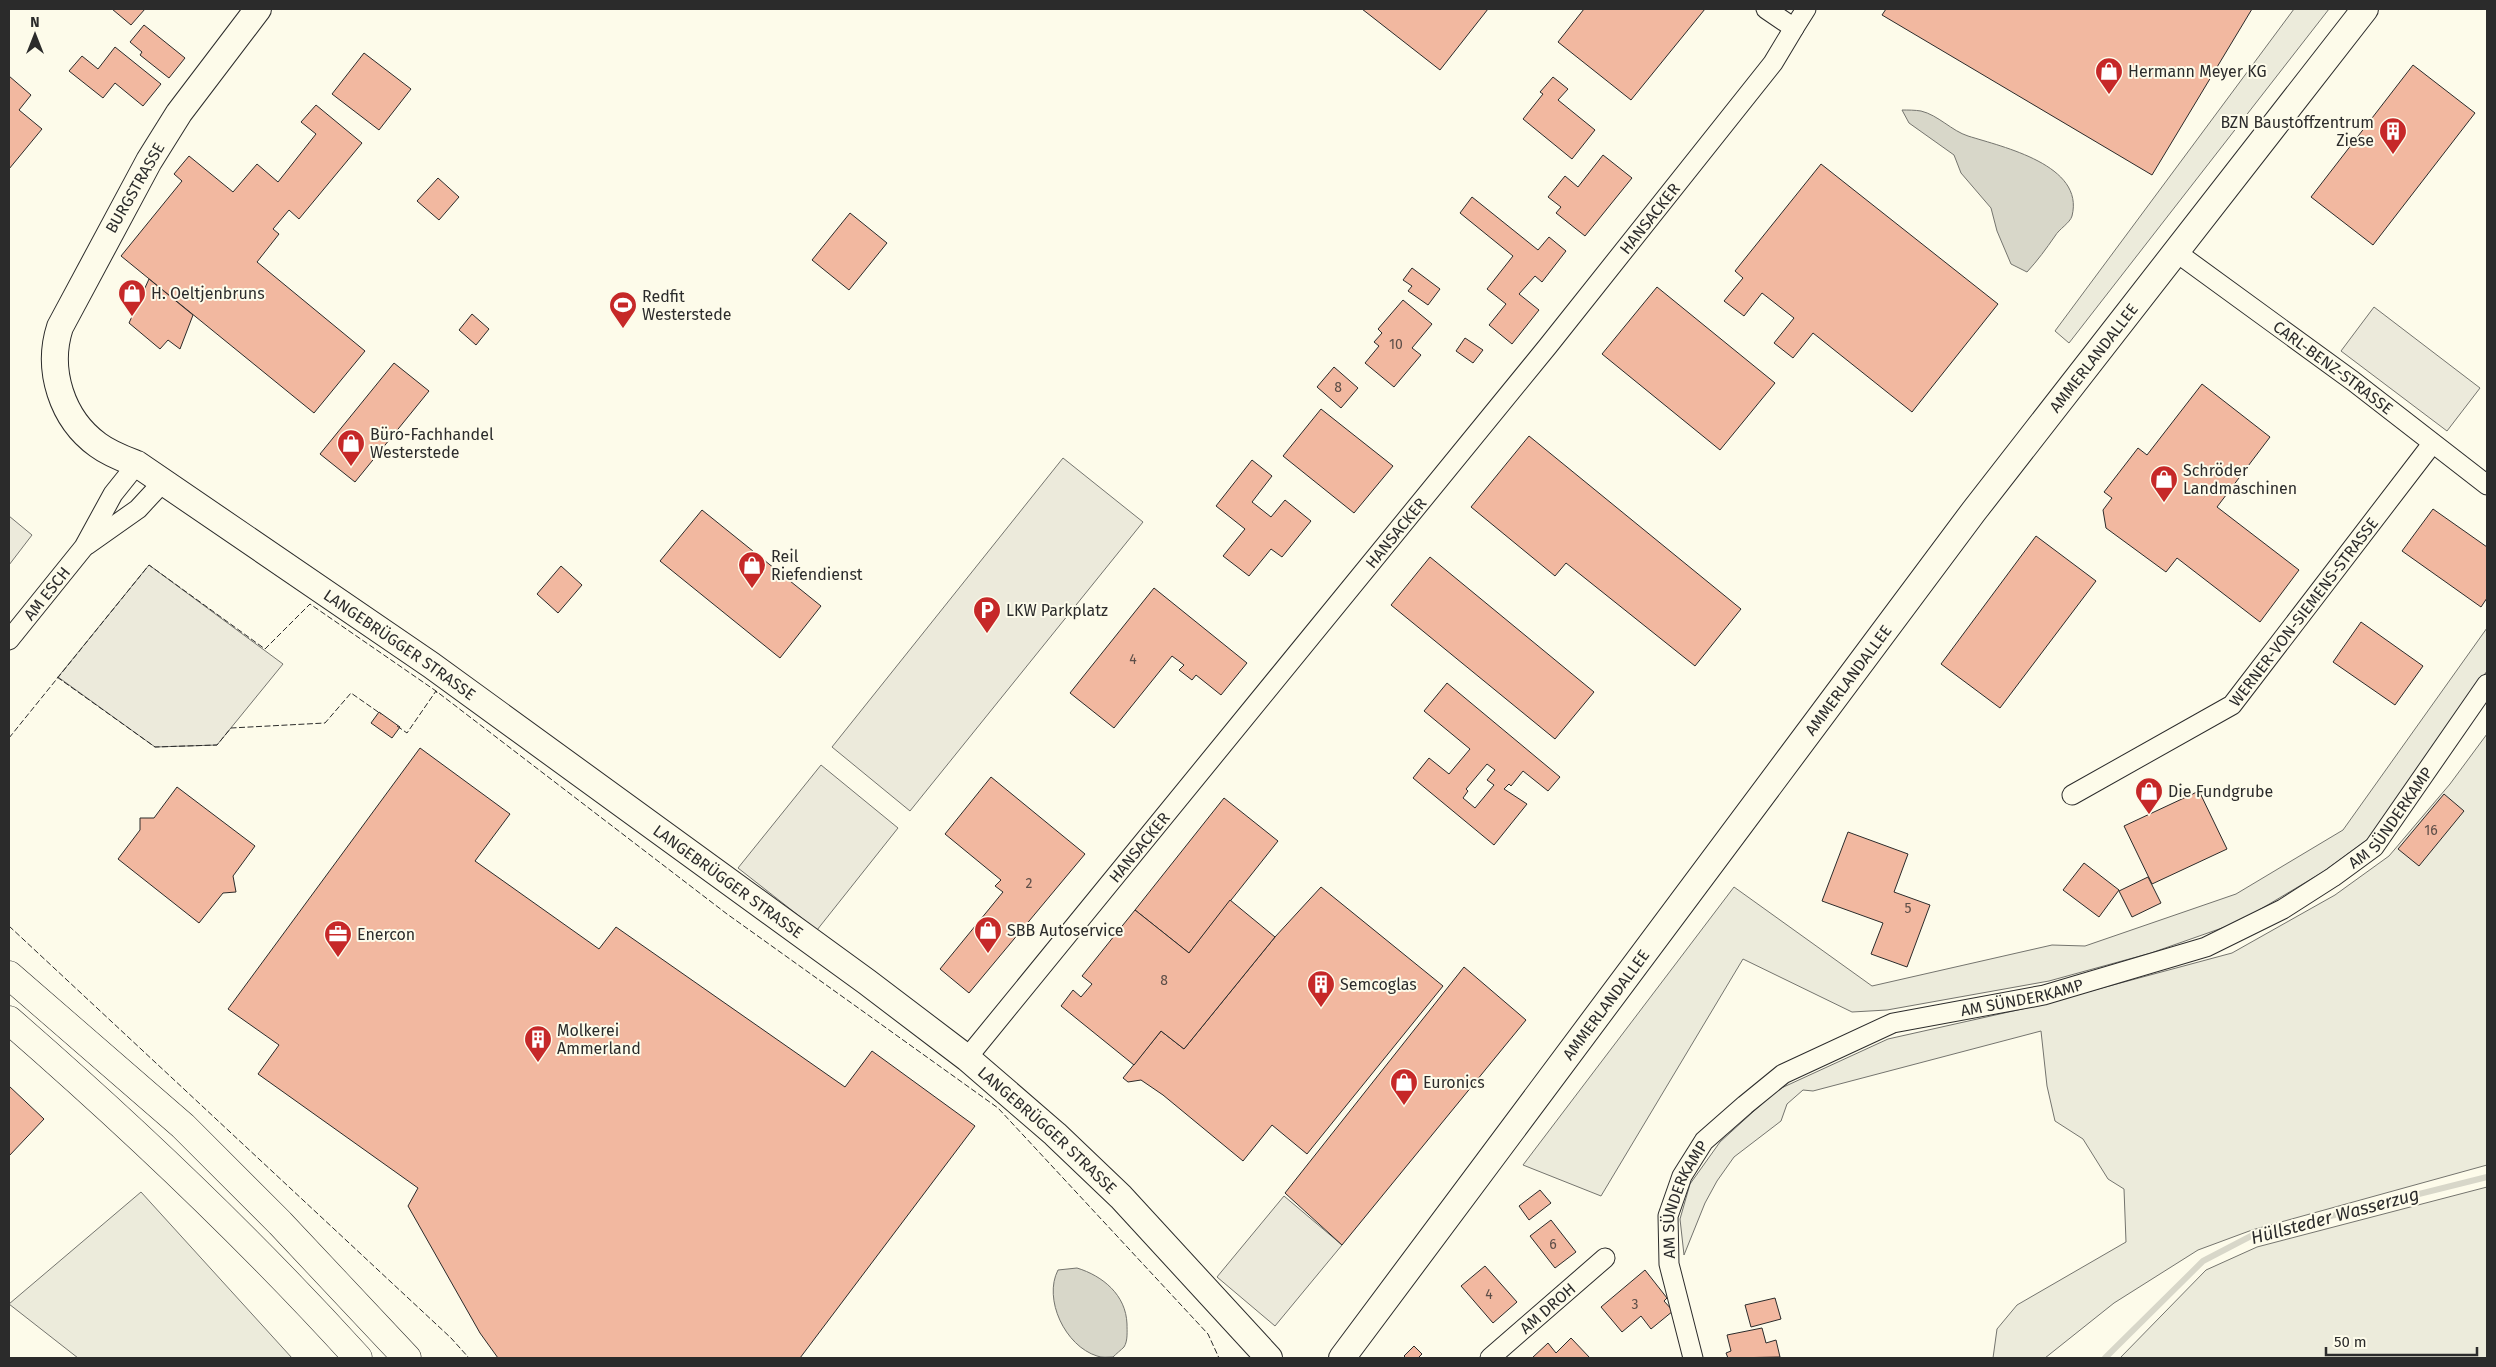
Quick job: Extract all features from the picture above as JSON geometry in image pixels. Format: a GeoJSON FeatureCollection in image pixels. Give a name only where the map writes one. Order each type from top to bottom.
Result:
{"type":"FeatureCollection","features":[{"type":"Feature","properties":{"kind":"highway"},"geometry":{"type":"LineString","coordinates":[[9,975],[183,1126],[280,1222],[407,1358]]}},
{"type":"Feature","properties":{"kind":"highway"},"geometry":{"type":"LineString","coordinates":[[9,1020],[177,1171],[288,1282],[358,1358]]}},
{"type":"Feature","properties":{"kind":"street","name":"BURGSTRASSE"},"geometry":{"type":"LineString","coordinates":[[137,464],[113,434],[58,386],[54,361],[55,344],[79,289],[154,153],[179,114],[258,9]]}},
{"type":"Feature","properties":{"kind":"street"},"geometry":{"type":"LineString","coordinates":[[1766,9],[1794,28]]}},
{"type":"Feature","properties":{"kind":"street","name":"HANSACKER"},"geometry":{"type":"LineString","coordinates":[[967,1058],[1623,253],[1772,63],[1806,9]]}},
{"type":"Feature","properties":{"kind":"street","name":"AMMERLANDALLEE"},"geometry":{"type":"LineString","coordinates":[[1342,1358],[1968,519],[2365,9]]}},
{"type":"Feature","properties":{"kind":"street","name":"CARL-BENZ-STRASSE"},"geometry":{"type":"LineString","coordinates":[[2176,252],[2353,381],[2487,485]]}},
{"type":"Feature","properties":{"kind":"street","name":"WERNER-VON-SIEMENS-STRASSE"},"geometry":{"type":"LineString","coordinates":[[2072,795],[2232,705],[2432,444]]}},
{"type":"Feature","properties":{"kind":"street","name":"LANGEBRÜGGER STRASSE"},"geometry":{"type":"LineString","coordinates":[[137,464],[331,594],[431,665],[867,982],[967,1058],[1055,1134],[1121,1197],[1270,1358]]}},
{"type":"Feature","properties":{"kind":"street","name":"AM ESCH"},"geometry":{"type":"LineString","coordinates":[[9,640],[84,547],[113,494],[137,464]]}},
{"type":"Feature","properties":{"kind":"street","name":"AM ESCH"},"geometry":{"type":"LineString","coordinates":[[84,547],[138,509],[163,482]]}},
{"type":"Feature","properties":{"kind":"street","name":"AM SÜNDERKAMP"},"geometry":{"type":"LineString","coordinates":[[1693,1358],[1669,1264],[1668,1216],[1682,1176],[1704,1141],[1745,1105],[1783,1074],[1893,1023],[2044,995],[2206,947],[2283,908],[2333,877],[2374,847],[2487,684]]}},
{"type":"Feature","properties":{"kind":"street","name":"AM DROH"},"geometry":{"type":"LineString","coordinates":[[1490,1358],[1605,1258]]}},
{"type":"Feature","properties":{"kind":"shaded area"},"geometry":{"type":"Polygon","coordinates":[[[2294,9],[2329,9],[2069,343],[2055,331],[2294,9]]]}},
{"type":"Feature","properties":{"kind":"shaded area"},"geometry":{"type":"Polygon","coordinates":[[[1902,110],[1927,113],[1962,134],[2001,146],[2038,161],[2054,171],[2066,184],[2073,198],[2071,219],[2057,233],[2027,272],[2011,264],[1997,231],[1991,208],[1961,173],[1954,155],[1909,123],[1902,110]]]}},
{"type":"Feature","properties":{"kind":"shaded area"},"geometry":{"type":"Polygon","coordinates":[[[2374,307],[2480,388],[2447,431],[2341,351],[2374,307]]]}},
{"type":"Feature","properties":{"kind":"shaded area","name":"LKW Parkplatz"},"geometry":{"type":"Polygon","coordinates":[[[1063,458],[1143,522],[910,811],[832,747],[1063,458]]]}},
{"type":"Feature","properties":{"kind":"shaded area"},"geometry":{"type":"Polygon","coordinates":[[[9,516],[32,535],[9,565],[9,516]]]}},
{"type":"Feature","properties":{"kind":"shaded area"},"geometry":{"type":"Polygon","coordinates":[[[149,565],[283,664],[217,745],[155,747],[58,677],[149,565]]]}},
{"type":"Feature","properties":{"kind":"shaded area"},"geometry":{"type":"Polygon","coordinates":[[[2487,628],[2487,671],[2368,839],[2323,872],[2239,922],[2151,953],[2049,981],[1887,1010],[1852,1012],[1743,959],[1601,1196],[1523,1165],[1734,887],[1872,986],[2052,945],[2085,946],[2236,894],[2343,830],[2487,628]]]}},
{"type":"Feature","properties":{"kind":"shaded area"},"geometry":{"type":"Polygon","coordinates":[[[2487,734],[2487,1165],[2252,1230],[2198,1250],[2114,1303],[2045,1358],[1993,1358],[1997,1329],[2017,1305],[2126,1242],[2124,1189],[2108,1179],[2083,1139],[2055,1121],[2047,1086],[2041,1031],[1813,1091],[1803,1090],[1787,1104],[1781,1121],[1734,1157],[1717,1181],[1705,1203],[1684,1255],[1680,1219],[1690,1184],[1720,1142],[1777,1090],[1888,1039],[2031,1007],[2232,953],[2335,895],[2389,856],[2450,784],[2487,734]]]}},
{"type":"Feature","properties":{"kind":"shaded area"},"geometry":{"type":"Polygon","coordinates":[[[821,765],[898,828],[817,930],[738,868],[821,765]]]}},
{"type":"Feature","properties":{"kind":"shaded area"},"geometry":{"type":"Polygon","coordinates":[[[2487,1187],[2487,1358],[2120,1358],[2206,1270],[2257,1247],[2487,1187]]]}},
{"type":"Feature","properties":{"kind":"shaded area"},"geometry":{"type":"Polygon","coordinates":[[[141,1192],[292,1358],[78,1358],[9,1304],[141,1192]]]}},
{"type":"Feature","properties":{"kind":"shaded area"},"geometry":{"type":"Polygon","coordinates":[[[1284,1196],[1342,1245],[1275,1326],[1217,1277],[1284,1196]]]}},
{"type":"Feature","properties":{"kind":"shaded area"},"geometry":{"type":"Polygon","coordinates":[[[1077,1268],[1096,1276],[1104,1282],[1118,1296],[1122,1304],[1126,1314],[1127,1339],[1124,1347],[1113,1357],[1099,1357],[1086,1351],[1075,1342],[1060,1320],[1055,1307],[1054,1282],[1058,1270],[1077,1268]]]}},
{"type":"Feature","properties":{"kind":"building"},"geometry":{"type":"Polygon","coordinates":[[[112,9],[145,9],[131,25],[112,9]]]}},
{"type":"Feature","properties":{"kind":"building"},"geometry":{"type":"Polygon","coordinates":[[[1362,9],[1488,9],[1440,70],[1362,9]]]}},
{"type":"Feature","properties":{"kind":"building"},"geometry":{"type":"Polygon","coordinates":[[[1584,9],[1705,9],[1631,100],[1558,42],[1584,9]]]}},
{"type":"Feature","properties":{"kind":"building","name":"Hermann Meyer KG"},"geometry":{"type":"Polygon","coordinates":[[[1886,9],[2252,9],[2152,175],[1882,15],[1886,9]]]}},
{"type":"Feature","properties":{"kind":"building"},"geometry":{"type":"Polygon","coordinates":[[[144,25],[185,58],[169,78],[140,55],[142,52],[130,42],[144,25]]]}},
{"type":"Feature","properties":{"kind":"building"},"geometry":{"type":"Polygon","coordinates":[[[115,47],[161,84],[143,106],[115,83],[103,98],[69,71],[82,56],[98,69],[115,47]]]}},
{"type":"Feature","properties":{"kind":"building"},"geometry":{"type":"Polygon","coordinates":[[[364,53],[411,89],[379,130],[332,94],[364,53]]]}},
{"type":"Feature","properties":{"kind":"building","name":"BZN Baustoffzentrum Ziese"},"geometry":{"type":"Polygon","coordinates":[[[2413,65],[2475,113],[2373,245],[2311,197],[2413,65]]]}},
{"type":"Feature","properties":{"kind":"building"},"geometry":{"type":"Polygon","coordinates":[[[9,76],[31,95],[19,110],[42,129],[9,169],[9,76]]]}},
{"type":"Feature","properties":{"kind":"building"},"geometry":{"type":"Polygon","coordinates":[[[1553,77],[1568,89],[1558,100],[1595,130],[1572,159],[1523,119],[1543,94],[1540,92],[1553,77]]]}},
{"type":"Feature","properties":{"kind":"building"},"geometry":{"type":"Polygon","coordinates":[[[316,105],[362,143],[299,219],[289,210],[273,229],[279,234],[257,262],[365,351],[314,413],[121,256],[182,181],[174,174],[189,156],[233,192],[257,164],[278,182],[316,134],[301,122],[316,105]]]}},
{"type":"Feature","properties":{"kind":"building"},"geometry":{"type":"Polygon","coordinates":[[[1603,155],[1632,178],[1585,236],[1556,213],[1561,207],[1548,197],[1565,176],[1578,187],[1603,155]]]}},
{"type":"Feature","properties":{"kind":"building"},"geometry":{"type":"Polygon","coordinates":[[[1821,164],[1998,304],[1912,412],[1813,333],[1793,358],[1774,343],[1794,318],[1762,293],[1744,316],[1724,301],[1743,278],[1735,271],[1821,164]]]}},
{"type":"Feature","properties":{"kind":"building"},"geometry":{"type":"Polygon","coordinates":[[[438,178],[459,197],[439,220],[417,201],[438,178]]]}},
{"type":"Feature","properties":{"kind":"building"},"geometry":{"type":"Polygon","coordinates":[[[1472,197],[1538,250],[1549,237],[1566,251],[1542,282],[1535,276],[1519,294],[1539,310],[1512,344],[1489,325],[1506,304],[1487,289],[1513,256],[1460,213],[1472,197]]]}},
{"type":"Feature","properties":{"kind":"building"},"geometry":{"type":"Polygon","coordinates":[[[850,213],[887,243],[849,290],[812,260],[850,213]]]}},
{"type":"Feature","properties":{"kind":"building"},"geometry":{"type":"Polygon","coordinates":[[[1412,268],[1440,289],[1428,305],[1408,291],[1412,286],[1403,280],[1412,268]]]}},
{"type":"Feature","properties":{"kind":"building"},"geometry":{"type":"Polygon","coordinates":[[[149,279],[193,315],[180,349],[168,340],[160,349],[129,323],[149,279]]]}},
{"type":"Feature","properties":{"kind":"building"},"geometry":{"type":"Polygon","coordinates":[[[1657,287],[1775,383],[1720,450],[1602,354],[1657,287]]]}},
{"type":"Feature","properties":{"kind":"building"},"geometry":{"type":"Polygon","coordinates":[[[1403,300],[1432,324],[1412,348],[1421,355],[1394,387],[1365,363],[1379,346],[1374,342],[1382,333],[1378,329],[1403,300]]]}},
{"type":"Feature","properties":{"kind":"building"},"geometry":{"type":"Polygon","coordinates":[[[472,314],[489,329],[476,345],[459,330],[472,314]]]}},
{"type":"Feature","properties":{"kind":"building"},"geometry":{"type":"Polygon","coordinates":[[[1465,338],[1483,350],[1473,363],[1456,351],[1465,338]]]}},
{"type":"Feature","properties":{"kind":"building"},"geometry":{"type":"Polygon","coordinates":[[[394,363],[429,391],[355,482],[320,454],[394,363]]]}},
{"type":"Feature","properties":{"kind":"building"},"geometry":{"type":"Polygon","coordinates":[[[1334,367],[1358,388],[1341,408],[1317,387],[1334,367]]]}},
{"type":"Feature","properties":{"kind":"building","name":"Schröder Landmaschinen"},"geometry":{"type":"Polygon","coordinates":[[[2202,384],[2270,437],[2217,507],[2299,570],[2260,622],[2177,558],[2166,572],[2106,528],[2103,510],[2112,498],[2104,492],[2138,448],[2147,455],[2202,384]]]}},
{"type":"Feature","properties":{"kind":"building"},"geometry":{"type":"Polygon","coordinates":[[[1321,409],[1393,466],[1354,513],[1283,456],[1321,409]]]}},
{"type":"Feature","properties":{"kind":"building"},"geometry":{"type":"Polygon","coordinates":[[[1529,436],[1741,609],[1695,666],[1566,563],[1555,576],[1471,507],[1529,436]]]}},
{"type":"Feature","properties":{"kind":"building"},"geometry":{"type":"Polygon","coordinates":[[[1252,460],[1272,476],[1252,502],[1271,517],[1285,500],[1311,521],[1282,557],[1271,549],[1249,576],[1223,556],[1245,529],[1216,506],[1252,460]]]}},
{"type":"Feature","properties":{"kind":"building"},"geometry":{"type":"Polygon","coordinates":[[[2433,509],[2487,547],[2487,598],[2481,607],[2402,551],[2433,509]]]}},
{"type":"Feature","properties":{"kind":"building"},"geometry":{"type":"Polygon","coordinates":[[[702,510],[821,606],[780,658],[660,561],[702,510]]]}},
{"type":"Feature","properties":{"kind":"building"},"geometry":{"type":"Polygon","coordinates":[[[2036,536],[2096,581],[2000,708],[1941,664],[2036,536]]]}},
{"type":"Feature","properties":{"kind":"building"},"geometry":{"type":"Polygon","coordinates":[[[1430,557],[1594,692],[1555,739],[1391,605],[1430,557]]]}},
{"type":"Feature","properties":{"kind":"building"},"geometry":{"type":"Polygon","coordinates":[[[561,566],[582,585],[558,613],[537,594],[561,566]]]}},
{"type":"Feature","properties":{"kind":"building"},"geometry":{"type":"Polygon","coordinates":[[[1154,588],[1247,663],[1221,695],[1196,675],[1192,680],[1179,670],[1184,665],[1172,656],[1114,728],[1070,693],[1154,588]]]}},
{"type":"Feature","properties":{"kind":"building"},"geometry":{"type":"Polygon","coordinates":[[[2361,622],[2423,666],[2395,705],[2333,662],[2361,622]]]}},
{"type":"Feature","properties":{"kind":"building"},"geometry":{"type":"Polygon","coordinates":[[[1447,683],[1560,777],[1548,791],[1523,771],[1511,786],[1509,784],[1504,789],[1527,804],[1494,845],[1413,778],[1429,758],[1449,774],[1470,749],[1424,711],[1447,683]],[[1487,764],[1466,789],[1468,791],[1463,798],[1475,808],[1494,785],[1487,780],[1495,770],[1487,764]]]}},
{"type":"Feature","properties":{"kind":"building"},"geometry":{"type":"Polygon","coordinates":[[[379,712],[400,727],[392,738],[371,723],[379,712]]]}},
{"type":"Feature","properties":{"kind":"building","name":"Molkerei Ammerland"},"geometry":{"type":"Polygon","coordinates":[[[420,748],[510,814],[475,861],[599,949],[616,927],[845,1087],[872,1051],[975,1126],[800,1358],[498,1358],[480,1333],[408,1206],[418,1188],[258,1074],[279,1045],[228,1009],[420,748]]]}},
{"type":"Feature","properties":{"kind":"building"},"geometry":{"type":"Polygon","coordinates":[[[991,777],[1085,854],[969,993],[940,969],[1003,892],[995,886],[1001,880],[945,834],[991,777]]]}},
{"type":"Feature","properties":{"kind":"building"},"geometry":{"type":"Polygon","coordinates":[[[177,787],[255,846],[233,876],[236,892],[223,893],[199,923],[118,859],[140,830],[140,818],[154,818],[177,787]]]}},
{"type":"Feature","properties":{"kind":"building"},"geometry":{"type":"Polygon","coordinates":[[[2199,791],[2227,849],[2152,884],[2124,826],[2199,791]]]}},
{"type":"Feature","properties":{"kind":"building"},"geometry":{"type":"Polygon","coordinates":[[[2444,794],[2464,811],[2419,866],[2398,849],[2444,794]]]}},
{"type":"Feature","properties":{"kind":"building"},"geometry":{"type":"Polygon","coordinates":[[[1224,798],[1278,841],[1189,953],[1135,910],[1224,798]]]}},
{"type":"Feature","properties":{"kind":"building"},"geometry":{"type":"Polygon","coordinates":[[[1848,832],[1908,854],[1894,892],[1930,905],[1907,967],[1871,954],[1883,923],[1822,901],[1848,832]]]}},
{"type":"Feature","properties":{"kind":"building"},"geometry":{"type":"Polygon","coordinates":[[[2084,863],[2119,890],[2099,917],[2063,890],[2084,863]]]}},
{"type":"Feature","properties":{"kind":"building"},"geometry":{"type":"Polygon","coordinates":[[[2148,877],[2161,903],[2132,917],[2119,891],[2148,877]]]}},
{"type":"Feature","properties":{"kind":"building","name":"Semcoglas"},"geometry":{"type":"Polygon","coordinates":[[[1321,887],[1443,986],[1307,1154],[1272,1125],[1243,1161],[1163,1095],[1141,1080],[1128,1082],[1123,1078],[1161,1031],[1184,1049],[1275,937],[1321,887]]]}},
{"type":"Feature","properties":{"kind":"building"},"geometry":{"type":"Polygon","coordinates":[[[1230,900],[1275,937],[1184,1049],[1161,1031],[1134,1065],[1061,1006],[1073,990],[1081,997],[1092,984],[1082,976],[1135,910],[1189,953],[1230,900]]]}},
{"type":"Feature","properties":{"kind":"building","name":"Euronics"},"geometry":{"type":"Polygon","coordinates":[[[1464,967],[1526,1020],[1342,1245],[1285,1193],[1464,967]]]}},
{"type":"Feature","properties":{"kind":"building"},"geometry":{"type":"Polygon","coordinates":[[[9,1086],[44,1119],[9,1156],[9,1086]]]}},
{"type":"Feature","properties":{"kind":"building"},"geometry":{"type":"Polygon","coordinates":[[[1540,1190],[1551,1203],[1529,1220],[1519,1206],[1540,1190]]]}},
{"type":"Feature","properties":{"kind":"building"},"geometry":{"type":"Polygon","coordinates":[[[1551,1220],[1576,1252],[1555,1268],[1530,1236],[1551,1220]]]}},
{"type":"Feature","properties":{"kind":"building"},"geometry":{"type":"Polygon","coordinates":[[[1485,1266],[1517,1302],[1493,1323],[1461,1286],[1485,1266]]]}},
{"type":"Feature","properties":{"kind":"building"},"geometry":{"type":"Polygon","coordinates":[[[1645,1270],[1667,1298],[1664,1301],[1673,1311],[1651,1329],[1641,1316],[1622,1332],[1601,1307],[1645,1270]]]}},
{"type":"Feature","properties":{"kind":"building"},"geometry":{"type":"Polygon","coordinates":[[[1775,1298],[1781,1319],[1751,1327],[1745,1305],[1775,1298]]]}},
{"type":"Feature","properties":{"kind":"building"},"geometry":{"type":"Polygon","coordinates":[[[1762,1328],[1766,1343],[1776,1340],[1780,1357],[1728,1358],[1726,1353],[1731,1351],[1727,1335],[1762,1328]]]}},
{"type":"Feature","properties":{"kind":"building"},"geometry":{"type":"Polygon","coordinates":[[[1571,1338],[1590,1358],[1532,1358],[1548,1343],[1556,1353],[1571,1338]]]}},
{"type":"Feature","properties":{"kind":"building"},"geometry":{"type":"Polygon","coordinates":[[[1414,1346],[1422,1354],[1418,1358],[1406,1358],[1404,1356],[1414,1346]]]}},
{"type":"Feature","properties":{"kind":"waterway","name":"Hüllsteder Wasserzug"},"geometry":{"type":"LineString","coordinates":[[2105,1358],[2203,1261],[2251,1236],[2487,1177]]}},
{"type":"Feature","properties":{"kind":"fence"},"geometry":{"type":"LineString","coordinates":[[9,738],[149,565],[265,649],[310,604],[436,691],[727,914],[998,1108],[1208,1334],[1219,1358]]}},
{"type":"Feature","properties":{"kind":"fence"},"geometry":{"type":"LineString","coordinates":[[57,677],[155,747],[217,745],[231,728],[325,723],[351,693],[381,714]]}},
{"type":"Feature","properties":{"kind":"fence"},"geometry":{"type":"LineString","coordinates":[[397,726],[407,733],[436,691],[437,693]]}},
{"type":"Feature","properties":{"kind":"fence"},"geometry":{"type":"LineString","coordinates":[[9,926],[451,1338],[469,1358]]}},
{"type":"Feature","properties":{"kind":"place","name":"Hermann Meyer KG"},"geometry":{"type":"Point","coordinates":[2109,95]}},
{"type":"Feature","properties":{"kind":"place","name":"BZN Baustoffzentrum Ziese"},"geometry":{"type":"Point","coordinates":[2393,155]}},
{"type":"Feature","properties":{"kind":"place","name":"H. Oeltjenbruns"},"geometry":{"type":"Point","coordinates":[132,317]}},
{"type":"Feature","properties":{"kind":"place","name":"Redfit Westerstede"},"geometry":{"type":"Point","coordinates":[623,329]}},
{"type":"Feature","properties":{"kind":"place","name":"Büro-Fachhandel Westerstede"},"geometry":{"type":"Point","coordinates":[351,467]}},
{"type":"Feature","properties":{"kind":"place","name":"Schröder Landmaschinen"},"geometry":{"type":"Point","coordinates":[2164,503]}},
{"type":"Feature","properties":{"kind":"place","name":"Reil Riefendienst"},"geometry":{"type":"Point","coordinates":[752,589]}},
{"type":"Feature","properties":{"kind":"place","name":"LKW Parkplatz"},"geometry":{"type":"Point","coordinates":[987,634]}},
{"type":"Feature","properties":{"kind":"place","name":"Die Fundgrube"},"geometry":{"type":"Point","coordinates":[2149,815]}},
{"type":"Feature","properties":{"kind":"place","name":"SBB Autoservice"},"geometry":{"type":"Point","coordinates":[988,954]}},
{"type":"Feature","properties":{"kind":"place","name":"Enercon"},"geometry":{"type":"Point","coordinates":[338,958]}},
{"type":"Feature","properties":{"kind":"place","name":"Semcoglas"},"geometry":{"type":"Point","coordinates":[1321,1008]}},
{"type":"Feature","properties":{"kind":"place","name":"Molkerei Ammerland"},"geometry":{"type":"Point","coordinates":[538,1063]}},
{"type":"Feature","properties":{"kind":"place","name":"Euronics"},"geometry":{"type":"Point","coordinates":[1404,1106]}}]}
